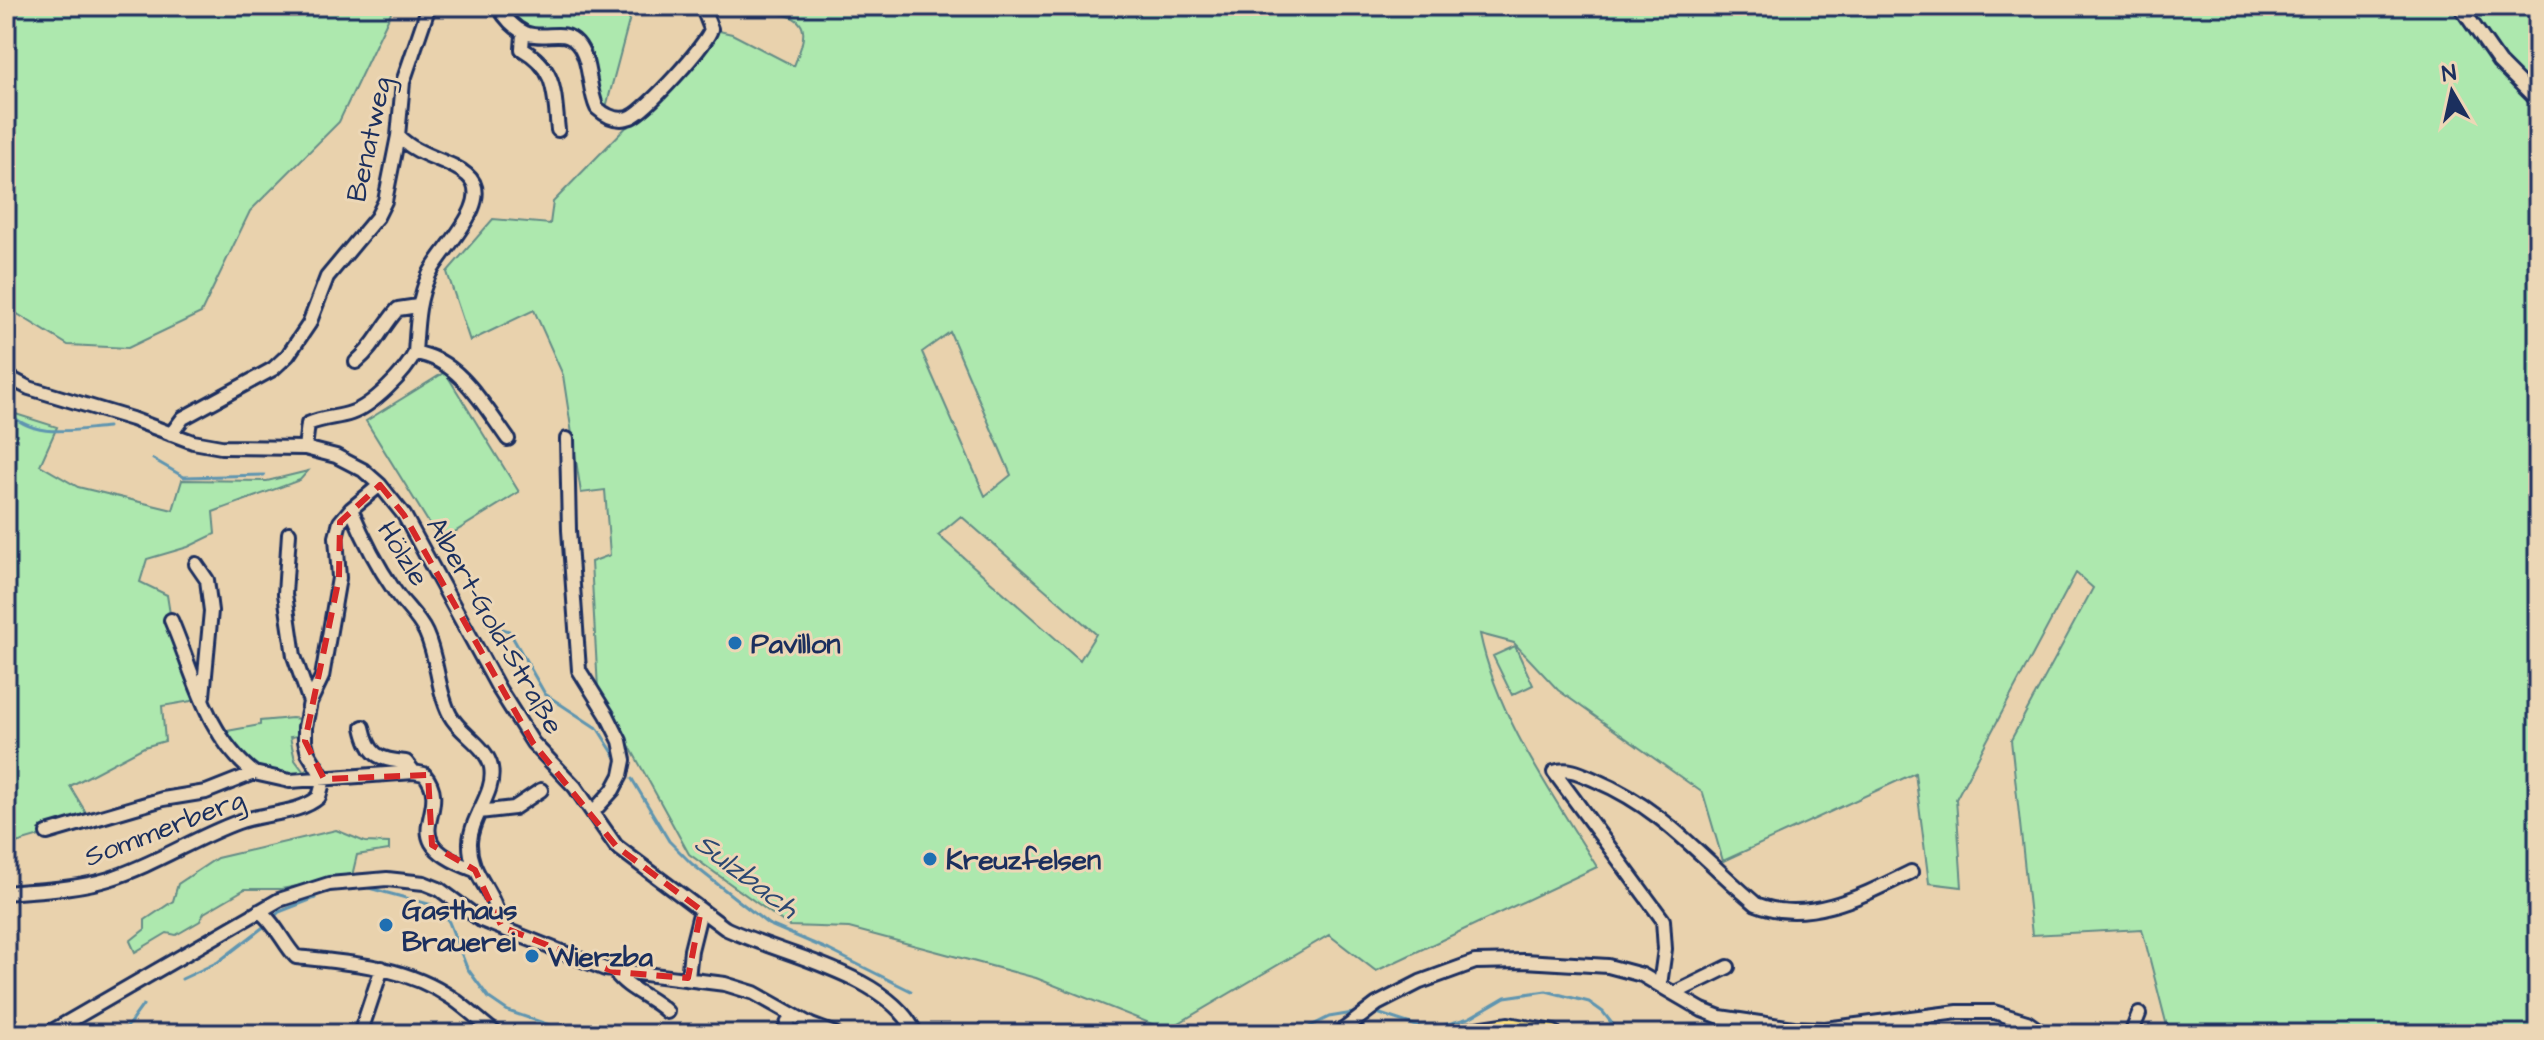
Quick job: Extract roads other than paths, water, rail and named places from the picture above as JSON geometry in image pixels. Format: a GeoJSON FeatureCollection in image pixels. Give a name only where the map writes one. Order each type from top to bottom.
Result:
{"type":"FeatureCollection","features":[{"type":"Feature","properties":{"kind":"main road"},"geometry":{"type":"LineString","coordinates":[[1456,1034],[1508,1026],[1553,1034]]}},
{"type":"Feature","properties":{"kind":"street","name":"Benatweg"},"geometry":{"type":"LineString","coordinates":[[171,434],[183,418],[273,369],[288,355],[309,324],[327,277],[377,217],[385,201],[398,136],[403,82],[429,6]]}},
{"type":"Feature","properties":{"kind":"street"},"geometry":{"type":"LineString","coordinates":[[498,6],[508,22],[523,34],[567,36],[575,40],[582,50],[597,108],[610,118],[623,119],[644,109],[703,46],[711,29],[702,6]]}},
{"type":"Feature","properties":{"kind":"street"},"geometry":{"type":"LineString","coordinates":[[2460,6],[2499,62],[2538,101]]}},
{"type":"Feature","properties":{"kind":"street"},"geometry":{"type":"LineString","coordinates":[[523,34],[522,49],[545,65],[553,83],[558,130]]}},
{"type":"Feature","properties":{"kind":"street"},"geometry":{"type":"LineString","coordinates":[[305,448],[308,424],[364,407],[408,367],[415,353],[418,306],[429,274],[476,203],[476,188],[469,175],[409,147],[398,136]]}},
{"type":"Feature","properties":{"kind":"street"},"geometry":{"type":"LineString","coordinates":[[356,362],[372,348],[384,325],[398,309],[418,306]]}},
{"type":"Feature","properties":{"kind":"street"},"geometry":{"type":"LineString","coordinates":[[415,353],[438,360],[460,377],[508,439]]}},
{"type":"Feature","properties":{"kind":"street","name":"Hölzle"},"geometry":{"type":"LineString","coordinates":[[6,376],[29,388],[193,442],[221,447],[305,448],[336,456],[363,470],[380,485],[351,509],[375,560],[427,635],[448,710],[455,724],[484,751],[491,765],[491,779],[470,840],[475,870],[494,903],[502,927]]}},
{"type":"Feature","properties":{"kind":"street"},"geometry":{"type":"LineString","coordinates":[[567,439],[569,530],[579,670],[607,715],[620,741],[624,760],[613,790],[593,812]]}},
{"type":"Feature","properties":{"kind":"street","name":"Albert-Gold-Straße"},"geometry":{"type":"LineString","coordinates":[[380,485],[404,515],[499,689],[533,743],[575,787],[624,853],[725,928],[860,982],[893,1005],[913,1032]]}},
{"type":"Feature","properties":{"kind":"street"},"geometry":{"type":"LineString","coordinates":[[324,779],[308,753],[305,741],[310,702],[322,677],[339,578],[336,537],[340,522],[351,509]]}},
{"type":"Feature","properties":{"kind":"street"},"geometry":{"type":"LineString","coordinates":[[289,533],[285,594],[294,656],[310,702]]}},
{"type":"Feature","properties":{"kind":"street"},"geometry":{"type":"LineString","coordinates":[[196,564],[207,580],[211,611],[203,699]]}},
{"type":"Feature","properties":{"kind":"street"},"geometry":{"type":"LineString","coordinates":[[171,620],[203,699],[227,747],[254,773],[290,781],[414,772],[424,774],[432,790],[429,836],[432,845],[446,858],[475,870]]}},
{"type":"Feature","properties":{"kind":"street"},"geometry":{"type":"LineString","coordinates":[[363,727],[366,742],[376,756],[406,762],[414,772]]}},
{"type":"Feature","properties":{"kind":"street"},"geometry":{"type":"LineString","coordinates":[[1660,985],[1665,949],[1663,920],[1554,772],[1571,770],[1639,801],[1756,904],[1768,909],[1792,912],[1857,898],[1911,872]]}},
{"type":"Feature","properties":{"kind":"street"},"geometry":{"type":"LineString","coordinates":[[47,833],[163,799],[206,792],[254,773]]}},
{"type":"Feature","properties":{"kind":"street","name":"Sommerberg"},"geometry":{"type":"LineString","coordinates":[[10,895],[112,878],[238,822],[312,803],[324,789],[324,779]]}},
{"type":"Feature","properties":{"kind":"street"},"geometry":{"type":"LineString","coordinates":[[479,812],[514,808],[541,790]]}},
{"type":"Feature","properties":{"kind":"street"},"geometry":{"type":"LineString","coordinates":[[47,1034],[267,919],[308,889],[359,880],[387,879],[424,883],[439,889],[481,920],[615,972],[725,984],[754,993],[791,1015],[835,1034]]}},
{"type":"Feature","properties":{"kind":"street"},"geometry":{"type":"LineString","coordinates":[[688,978],[701,910]]}},
{"type":"Feature","properties":{"kind":"street"},"geometry":{"type":"LineString","coordinates":[[267,919],[296,957],[356,962],[411,976],[439,990],[497,1034]]}},
{"type":"Feature","properties":{"kind":"street"},"geometry":{"type":"LineString","coordinates":[[1338,1034],[1394,993],[1475,962],[1589,963],[1629,971],[1720,1017],[1794,1028],[1825,1029],[1964,1011],[1994,1012],[2027,1022],[2044,1034]]}},
{"type":"Feature","properties":{"kind":"street"},"geometry":{"type":"LineString","coordinates":[[1675,993],[1728,967]]}},
{"type":"Feature","properties":{"kind":"street"},"geometry":{"type":"LineString","coordinates":[[360,1034],[382,968]]}},
{"type":"Feature","properties":{"kind":"street"},"geometry":{"type":"LineString","coordinates":[[615,972],[621,980],[667,1012]]}},
{"type":"Feature","properties":{"kind":"street"},"geometry":{"type":"LineString","coordinates":[[2131,1034],[2139,1014]]}},
{"type":"Feature","properties":{"kind":"street"},"geometry":{"type":"LineString","coordinates":[[783,1034],[791,1015]]}},
{"type":"Feature","properties":{"kind":"waterway","name":"Sulzbach"},"geometry":{"type":"LineString","coordinates":[[6,410],[28,426],[41,429],[67,431],[108,427]]}},
{"type":"Feature","properties":{"kind":"waterway","name":"Sulzbach"},"geometry":{"type":"LineString","coordinates":[[153,459],[184,477],[264,475]]}},
{"type":"Feature","properties":{"kind":"waterway","name":"Sulzbach"},"geometry":{"type":"LineString","coordinates":[[486,624],[509,631],[545,694],[598,729],[615,756]]}},
{"type":"Feature","properties":{"kind":"waterway","name":"Sulzbach"},"geometry":{"type":"LineString","coordinates":[[632,779],[669,841],[692,864],[768,924],[911,991]]}},
{"type":"Feature","properties":{"kind":"waterway"},"geometry":{"type":"LineString","coordinates":[[369,888],[432,905],[442,912],[467,968],[489,998],[508,1011],[576,1034]]}},
{"type":"Feature","properties":{"kind":"waterway"},"geometry":{"type":"LineString","coordinates":[[271,920],[279,912],[315,898]]}},
{"type":"Feature","properties":{"kind":"waterway"},"geometry":{"type":"LineString","coordinates":[[182,979],[218,962],[266,925]]}},
{"type":"Feature","properties":{"kind":"waterway"},"geometry":{"type":"LineString","coordinates":[[1374,1012],[1420,1027],[1438,1027],[1469,1018],[1505,997],[1546,991],[1589,1002],[1603,1012],[1620,1034]]}},
{"type":"Feature","properties":{"kind":"waterway"},"geometry":{"type":"LineString","coordinates":[[122,1034],[143,1005]]}},
{"type":"Feature","properties":{"kind":"waterway"},"geometry":{"type":"LineString","coordinates":[[1295,1034],[1329,1017],[1359,1012]]}},
{"type":"Feature","properties":{"kind":"place","name":"Pavillon"},"geometry":{"type":"Point","coordinates":[735,643]}},
{"type":"Feature","properties":{"kind":"place","name":"Kreuzfelsen"},"geometry":{"type":"Point","coordinates":[930,859]}},
{"type":"Feature","properties":{"kind":"place","name":"Gasthaus Brauerei"},"geometry":{"type":"Point","coordinates":[386,925]}},
{"type":"Feature","properties":{"kind":"place","name":"Wierzba"},"geometry":{"type":"Point","coordinates":[532,956]}}]}
